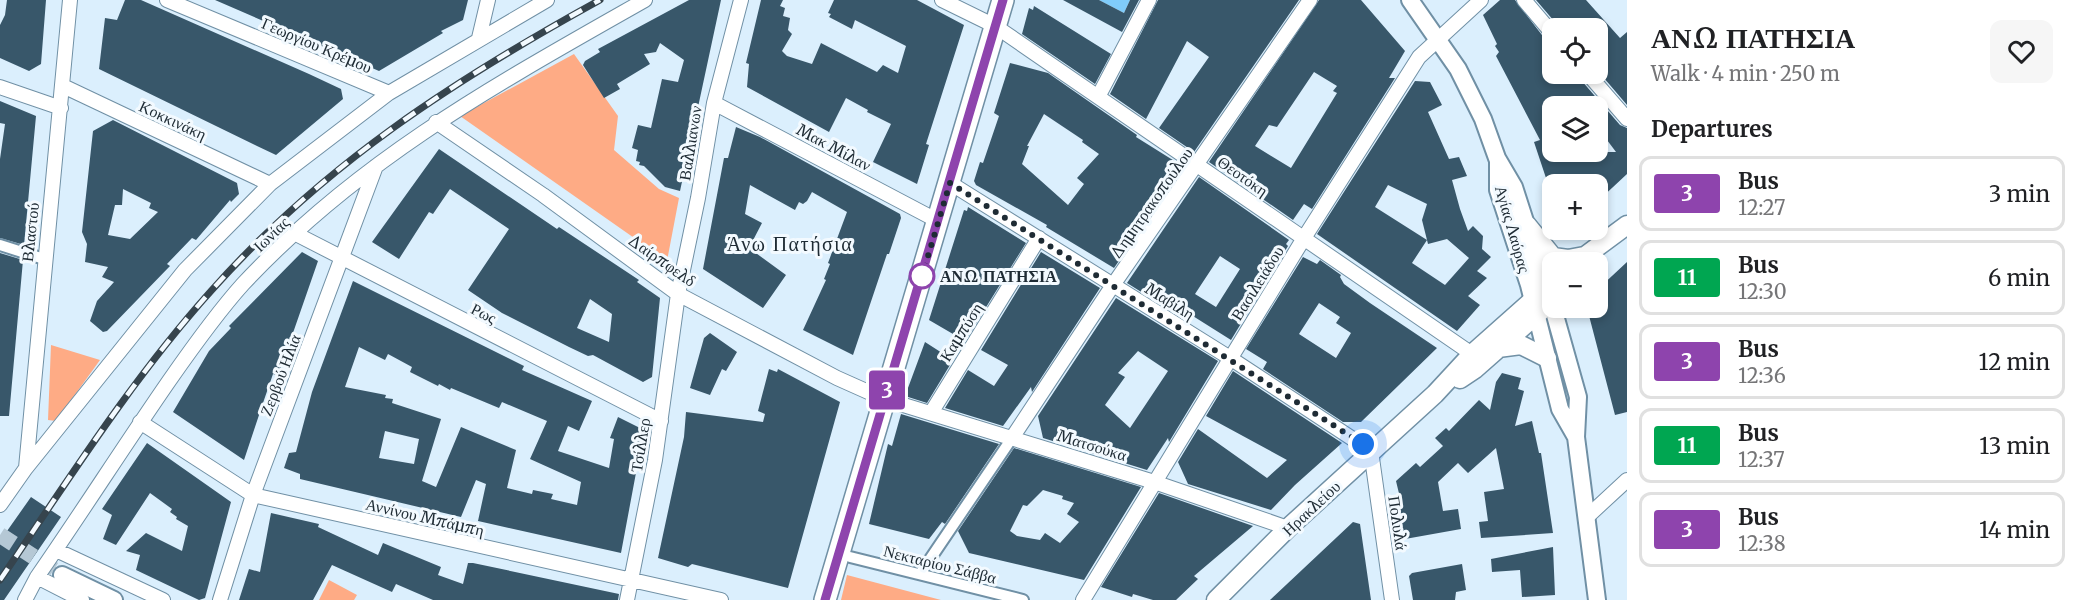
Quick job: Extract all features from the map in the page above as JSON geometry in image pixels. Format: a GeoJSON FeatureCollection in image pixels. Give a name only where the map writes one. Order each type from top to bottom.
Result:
{"type":"FeatureCollection","features":[{"type":"Feature","properties":{"kind":"main road"},"geometry":{"type":"LineString","coordinates":[[825,600],[1003,0]]}},
{"type":"Feature","properties":{"kind":"main road"},"geometry":{"type":"LineString","coordinates":[[1527,225],[1549,252]]}},
{"type":"Feature","properties":{"kind":"main road"},"geometry":{"type":"LineString","coordinates":[[1595,252],[1627,225]]}},
{"type":"Feature","properties":{"kind":"main road"},"geometry":{"type":"LineString","coordinates":[[1596,252],[1627,230]]}},
{"type":"Feature","properties":{"kind":"main road","name":"Ηρακλείου"},"geometry":{"type":"LineString","coordinates":[[1216,600],[1288,528],[1436,394],[1472,354],[1542,304]]}},
{"type":"Feature","properties":{"kind":"main road","name":"Ηρακλείου"},"geometry":{"type":"LineString","coordinates":[[1436,394],[1475,369],[1542,306]]}},
{"type":"Feature","properties":{"kind":"main road"},"geometry":{"type":"LineString","coordinates":[[1498,348],[1521,345],[1547,358]]}},
{"type":"Feature","properties":{"kind":"street","name":"Βλαστού"},"geometry":{"type":"LineString","coordinates":[[26,468],[70,0]]}},
{"type":"Feature","properties":{"kind":"street","name":"Γεωργίου Κρέμου"},"geometry":{"type":"LineString","coordinates":[[167,0],[389,93]]}},
{"type":"Feature","properties":{"kind":"street"},"geometry":{"type":"LineString","coordinates":[[479,38],[488,0]]}},
{"type":"Feature","properties":{"kind":"street"},"geometry":{"type":"LineString","coordinates":[[0,505],[26,468],[185,270],[270,184],[389,93],[547,0]]}},
{"type":"Feature","properties":{"kind":"street","name":"Ιωνίας"},"geometry":{"type":"LineString","coordinates":[[25,600],[37,577],[191,350],[242,286],[294,233],[377,164],[436,122],[645,0]]}},
{"type":"Feature","properties":{"kind":"street","name":"Βαλλιανων"},"geometry":{"type":"LineString","coordinates":[[678,294],[698,198],[714,103],[741,0]]}},
{"type":"Feature","properties":{"kind":"street","name":"Θεοτόκη"},"geometry":{"type":"LineString","coordinates":[[942,0],[995,26],[1472,354]]}},
{"type":"Feature","properties":{"kind":"street"},"geometry":{"type":"LineString","coordinates":[[1098,97],[1149,0]]}},
{"type":"Feature","properties":{"kind":"street","name":"Δημητρακοπούλου"},"geometry":{"type":"LineString","coordinates":[[920,574],[1113,285],[1198,166],[1310,0]]}},
{"type":"Feature","properties":{"kind":"street","name":"Αγίας Λαύρας"},"geometry":{"type":"LineString","coordinates":[[1410,0],[1438,38],[1478,109],[1497,158],[1514,187],[1542,279]]}},
{"type":"Feature","properties":{"kind":"street","name":"Βασιλειάδου"},"geometry":{"type":"LineString","coordinates":[[1083,600],[1304,238],[1419,57],[1481,0]]}},
{"type":"Feature","properties":{"kind":"street"},"geometry":{"type":"LineString","coordinates":[[1524,0],[1542,21]]}},
{"type":"Feature","properties":{"kind":"street"},"geometry":{"type":"LineString","coordinates":[[1597,84],[1627,118]]}},
{"type":"Feature","properties":{"kind":"street","name":"Κοκκινάκη"},"geometry":{"type":"LineString","coordinates":[[63,86],[270,184]]}},
{"type":"Feature","properties":{"kind":"street"},"geometry":{"type":"LineString","coordinates":[[0,87],[61,108]]}},
{"type":"Feature","properties":{"kind":"street","name":"Μακ Μίλαν"},"geometry":{"type":"LineString","coordinates":[[714,103],[938,221]]}},
{"type":"Feature","properties":{"kind":"street","name":"Δαίρπφελδ"},"geometry":{"type":"LineString","coordinates":[[436,122],[543,195],[678,294],[788,353],[884,399]]}},
{"type":"Feature","properties":{"kind":"street","name":"Αγίας Λαύρας"},"geometry":{"type":"LineString","coordinates":[[1497,158],[1498,190],[1542,287]]}},
{"type":"Feature","properties":{"kind":"street","name":"Ζερβού Ηλία"},"geometry":{"type":"LineString","coordinates":[[220,600],[253,495],[377,164]]}},
{"type":"Feature","properties":{"kind":"street","name":"Μαβίλη"},"geometry":{"type":"LineString","coordinates":[[950,183],[1230,358],[1371,451]]}},
{"type":"Feature","properties":{"kind":"street","name":"Ρως"},"geometry":{"type":"LineString","coordinates":[[294,233],[341,260],[661,421]]}},
{"type":"Feature","properties":{"kind":"street","name":"Καμπύση"},"geometry":{"type":"LineString","coordinates":[[931,412],[1039,238]]}},
{"type":"Feature","properties":{"kind":"street"},"geometry":{"type":"LineString","coordinates":[[0,246],[44,259]]}},
{"type":"Feature","properties":{"kind":"street","name":"Τσίλλερ"},"geometry":{"type":"LineString","coordinates":[[627,600],[661,421],[678,294]]}},
{"type":"Feature","properties":{"kind":"street","name":"Αγίας Λαύρας"},"geometry":{"type":"LineString","coordinates":[[1548,318],[1547,358],[1560,409],[1576,437]]}},
{"type":"Feature","properties":{"kind":"street","name":"Αγίας Λαύρας"},"geometry":{"type":"LineString","coordinates":[[1554,318],[1578,397],[1576,437],[1588,516],[1597,600]]}},
{"type":"Feature","properties":{"kind":"street","name":"Ματσούκα"},"geometry":{"type":"LineString","coordinates":[[884,399],[1155,482],[1288,528]]}},
{"type":"Feature","properties":{"kind":"street","name":"Αννίνου Μπάμπη"},"geometry":{"type":"LineString","coordinates":[[140,423],[253,495],[721,600]]}},
{"type":"Feature","properties":{"kind":"street","name":"Πολυλά"},"geometry":{"type":"LineString","coordinates":[[1371,451],[1392,600]]}},
{"type":"Feature","properties":{"kind":"street"},"geometry":{"type":"LineString","coordinates":[[1588,516],[1627,480]]}},
{"type":"Feature","properties":{"kind":"street"},"geometry":{"type":"LineString","coordinates":[[56,550],[163,600]]}},
{"type":"Feature","properties":{"kind":"street","name":"Νεκταρίου Σάββα"},"geometry":{"type":"LineString","coordinates":[[850,557],[1023,600]]}},
{"type":"Feature","properties":{"kind":"street"},"geometry":{"type":"LineString","coordinates":[[62,575],[114,600]]}},
{"type":"Feature","properties":{"kind":"street"},"geometry":{"type":"LineString","coordinates":[[37,577],[82,600]]}},
{"type":"Feature","properties":{"kind":"shaded area"},"geometry":{"type":"Polygon","coordinates":[[[574,54],[618,116],[614,150],[659,189],[679,198],[667,261],[460,116],[574,54]]]}},
{"type":"Feature","properties":{"kind":"shaded area"},"geometry":{"type":"Polygon","coordinates":[[[51,345],[100,360],[56,421],[48,420],[51,345]]]}},
{"type":"Feature","properties":{"kind":"shaded area"},"geometry":{"type":"Polygon","coordinates":[[[847,575],[941,600],[841,600],[847,575]]]}},
{"type":"Feature","properties":{"kind":"shaded area"},"geometry":{"type":"Polygon","coordinates":[[[329,580],[357,595],[354,600],[319,600],[329,580]]]}},
{"type":"Feature","properties":{"kind":"water"},"geometry":{"type":"Polygon","coordinates":[[[1099,0],[1130,0],[1124,13],[1099,0]]]}},
{"type":"Feature","properties":{"kind":"building"},"geometry":{"type":"Polygon","coordinates":[[[7,0],[46,0],[41,64],[29,71],[0,58],[0,25],[5,15],[7,0]]]}},
{"type":"Feature","properties":{"kind":"building"},"geometry":{"type":"Polygon","coordinates":[[[125,0],[141,0],[309,74],[341,89],[343,99],[276,155],[99,69],[105,18],[117,20],[125,0]]]}},
{"type":"Feature","properties":{"kind":"building"},"geometry":{"type":"Polygon","coordinates":[[[215,0],[468,0],[463,20],[441,31],[443,33],[379,71],[215,0]]]}},
{"type":"Feature","properties":{"kind":"building"},"geometry":{"type":"Polygon","coordinates":[[[689,0],[721,0],[680,191],[665,187],[644,166],[639,165],[640,162],[636,161],[638,150],[632,148],[638,125],[651,128],[662,79],[678,82],[684,60],[660,43],[656,52],[644,54],[650,64],[617,84],[620,89],[604,98],[583,65],[585,61],[600,52],[598,49],[689,0]]]}},
{"type":"Feature","properties":{"kind":"building"},"geometry":{"type":"Polygon","coordinates":[[[761,0],[783,0],[780,6],[785,8],[783,16],[790,18],[788,30],[792,34],[782,51],[787,56],[812,64],[821,43],[877,72],[883,65],[898,73],[906,46],[855,20],[852,29],[829,17],[831,14],[828,13],[834,0],[917,0],[964,25],[926,144],[929,145],[917,184],[873,162],[891,124],[867,112],[868,110],[846,98],[829,132],[747,87],[749,64],[746,63],[761,0]]]}},
{"type":"Feature","properties":{"kind":"building"},"geometry":{"type":"Polygon","coordinates":[[[1063,0],[1099,0],[1124,13],[1130,0],[1139,0],[1122,32],[1063,0]]]}},
{"type":"Feature","properties":{"kind":"building"},"geometry":{"type":"Polygon","coordinates":[[[1158,0],[1299,0],[1194,152],[1159,128],[1209,57],[1187,41],[1146,119],[1110,94],[1158,0]]]}},
{"type":"Feature","properties":{"kind":"building"},"geometry":{"type":"Polygon","coordinates":[[[1319,0],[1361,0],[1405,51],[1389,78],[1395,78],[1312,209],[1304,204],[1293,220],[1209,162],[1319,0]],[[1314,72],[1277,127],[1269,125],[1255,146],[1291,168],[1337,93],[1333,91],[1337,86],[1314,72]]]}},
{"type":"Feature","properties":{"kind":"building"},"geometry":{"type":"Polygon","coordinates":[[[1500,0],[1515,0],[1542,35],[1542,84],[1584,84],[1595,96],[1542,96],[1542,162],[1608,162],[1608,152],[1616,152],[1608,141],[1608,111],[1620,125],[1627,128],[1627,174],[1608,192],[1608,174],[1545,174],[1534,142],[1540,140],[1496,56],[1499,52],[1495,46],[1497,44],[1483,15],[1500,0]]]}},
{"type":"Feature","properties":{"kind":"building"},"geometry":{"type":"Polygon","coordinates":[[[1536,0],[1586,0],[1602,18],[1551,18],[1536,0]]]}},
{"type":"Feature","properties":{"kind":"building"},"geometry":{"type":"Polygon","coordinates":[[[1034,6],[1111,54],[1095,84],[1022,34],[1029,8],[1033,10],[1034,6]]]}},
{"type":"Feature","properties":{"kind":"building"},"geometry":{"type":"Polygon","coordinates":[[[1608,25],[1620,38],[1627,32],[1627,105],[1608,83],[1608,25]]]}},
{"type":"Feature","properties":{"kind":"building"},"geometry":{"type":"Polygon","coordinates":[[[1010,63],[1048,73],[1137,135],[1136,137],[1184,167],[1114,268],[1046,227],[1047,225],[976,185],[974,181],[980,162],[983,163],[999,116],[994,113],[1010,63]],[[1044,114],[1027,146],[1029,146],[1022,164],[1068,205],[1084,184],[1077,178],[1099,154],[1082,142],[1083,140],[1044,114]]]}},
{"type":"Feature","properties":{"kind":"building"},"geometry":{"type":"Polygon","coordinates":[[[1415,81],[1430,82],[1442,105],[1428,112],[1449,159],[1459,157],[1467,176],[1452,180],[1460,209],[1468,231],[1473,226],[1483,236],[1482,249],[1491,257],[1477,271],[1487,278],[1468,296],[1480,305],[1457,331],[1317,234],[1415,81]],[[1388,185],[1375,207],[1427,240],[1422,220],[1427,204],[1388,185]],[[1447,239],[1428,244],[1427,240],[1412,263],[1445,285],[1469,258],[1447,239]]]}},
{"type":"Feature","properties":{"kind":"building"},"geometry":{"type":"Polygon","coordinates":[[[0,101],[36,116],[24,245],[0,238],[0,159],[5,124],[0,123],[0,101]]]}},
{"type":"Feature","properties":{"kind":"building"},"geometry":{"type":"Polygon","coordinates":[[[113,120],[237,183],[239,194],[231,202],[230,200],[196,240],[192,238],[167,264],[170,266],[107,331],[103,332],[90,321],[97,301],[114,282],[102,277],[108,267],[85,262],[87,244],[82,232],[93,131],[113,120]],[[123,189],[122,205],[115,205],[108,235],[130,239],[158,212],[149,208],[151,203],[123,189]]]}},
{"type":"Feature","properties":{"kind":"building"},"geometry":{"type":"Polygon","coordinates":[[[736,127],[760,137],[900,214],[901,218],[889,254],[887,254],[853,355],[803,330],[826,280],[824,279],[830,264],[828,263],[847,212],[812,192],[807,201],[803,204],[799,202],[795,210],[750,185],[745,214],[762,223],[749,248],[786,275],[763,308],[703,269],[724,158],[728,158],[736,127]]]}},
{"type":"Feature","properties":{"kind":"building"},"geometry":{"type":"Polygon","coordinates":[[[439,149],[557,229],[559,227],[639,280],[637,282],[660,298],[652,377],[643,382],[593,355],[588,356],[502,313],[468,290],[509,229],[450,189],[433,214],[429,212],[399,259],[372,242],[439,149]],[[590,299],[577,328],[609,342],[612,314],[590,299]]]}},
{"type":"Feature","properties":{"kind":"building"},"geometry":{"type":"Polygon","coordinates":[[[1199,177],[1289,240],[1286,244],[1288,246],[1231,340],[1177,306],[1173,312],[1127,283],[1199,177]],[[1220,256],[1195,294],[1216,307],[1240,269],[1220,256]]]}},
{"type":"Feature","properties":{"kind":"building"},"geometry":{"type":"Polygon","coordinates":[[[968,207],[1026,243],[965,341],[929,320],[964,210],[967,211],[968,207]]]}},
{"type":"Feature","properties":{"kind":"building"},"geometry":{"type":"Polygon","coordinates":[[[302,252],[318,261],[278,376],[273,374],[244,460],[173,412],[209,351],[231,328],[229,326],[302,252]]]}},
{"type":"Feature","properties":{"kind":"building"},"geometry":{"type":"Polygon","coordinates":[[[1041,252],[1100,288],[1032,392],[1031,387],[1003,426],[945,408],[968,370],[994,386],[1008,365],[981,350],[1041,252]]]}},
{"type":"Feature","properties":{"kind":"building"},"geometry":{"type":"Polygon","coordinates":[[[0,253],[23,260],[9,416],[0,416],[0,253]]]}},
{"type":"Feature","properties":{"kind":"building"},"geometry":{"type":"Polygon","coordinates":[[[1303,257],[1317,264],[1320,260],[1341,275],[1344,284],[1437,348],[1361,422],[1343,422],[1263,369],[1267,362],[1246,349],[1303,257]],[[1319,303],[1299,334],[1336,358],[1351,333],[1336,323],[1340,317],[1319,303]]]}},
{"type":"Feature","properties":{"kind":"building"},"geometry":{"type":"Polygon","coordinates":[[[1627,262],[1627,412],[1615,415],[1590,318],[1608,318],[1608,280],[1627,262]]]}},
{"type":"Feature","properties":{"kind":"building"},"geometry":{"type":"Polygon","coordinates":[[[353,281],[524,366],[522,370],[592,401],[579,431],[568,426],[558,451],[609,468],[614,439],[610,438],[618,417],[644,430],[621,553],[478,521],[486,484],[476,480],[461,517],[300,479],[300,474],[284,468],[289,453],[296,452],[312,392],[353,281]],[[359,347],[345,387],[386,395],[385,398],[393,399],[392,403],[441,419],[422,481],[436,487],[461,427],[516,450],[507,488],[532,494],[533,490],[553,494],[551,499],[577,505],[581,482],[530,459],[547,421],[502,402],[499,408],[451,388],[450,390],[439,384],[438,386],[410,372],[412,367],[388,354],[385,360],[359,347]],[[385,431],[379,458],[414,464],[419,439],[385,431]]]}},
{"type":"Feature","properties":{"kind":"building"},"geometry":{"type":"Polygon","coordinates":[[[1116,298],[1218,361],[1169,442],[1168,438],[1147,470],[1043,438],[1038,416],[1116,298]],[[1138,351],[1118,373],[1125,377],[1105,405],[1130,428],[1168,371],[1138,351]]]}},
{"type":"Feature","properties":{"kind":"building"},"geometry":{"type":"Polygon","coordinates":[[[710,333],[737,352],[726,371],[722,369],[710,395],[690,388],[704,338],[710,333]]]}},
{"type":"Feature","properties":{"kind":"building"},"geometry":{"type":"Polygon","coordinates":[[[925,342],[953,360],[927,403],[905,396],[925,342]]]}},
{"type":"Feature","properties":{"kind":"building"},"geometry":{"type":"Polygon","coordinates":[[[769,369],[777,372],[778,369],[840,402],[788,588],[692,564],[688,567],[658,558],[684,437],[686,412],[763,422],[765,414],[758,411],[769,369]]]}},
{"type":"Feature","properties":{"kind":"building"},"geometry":{"type":"Polygon","coordinates":[[[1233,371],[1342,443],[1271,510],[1188,484],[1178,462],[1198,429],[1267,478],[1287,460],[1206,416],[1233,371]]]}},
{"type":"Feature","properties":{"kind":"building"},"geometry":{"type":"Polygon","coordinates":[[[1502,373],[1521,378],[1518,389],[1524,391],[1515,426],[1532,421],[1539,453],[1541,453],[1553,533],[1481,538],[1479,522],[1488,521],[1484,492],[1504,489],[1496,448],[1468,473],[1458,463],[1438,482],[1443,511],[1458,509],[1461,529],[1405,539],[1402,537],[1397,507],[1402,506],[1396,481],[1416,463],[1420,467],[1443,446],[1435,438],[1446,428],[1449,431],[1479,400],[1490,410],[1496,382],[1502,373]]]}},
{"type":"Feature","properties":{"kind":"building"},"geometry":{"type":"Polygon","coordinates":[[[901,414],[999,444],[945,524],[942,522],[929,539],[869,524],[888,444],[892,446],[901,414]]]}},
{"type":"Feature","properties":{"kind":"building"},"geometry":{"type":"Polygon","coordinates":[[[147,443],[231,502],[205,598],[199,600],[136,570],[140,555],[126,551],[146,533],[182,551],[188,526],[176,519],[177,517],[170,512],[172,509],[150,493],[116,545],[103,539],[112,515],[102,509],[147,443]]]}},
{"type":"Feature","properties":{"kind":"building"},"geometry":{"type":"Polygon","coordinates":[[[1014,448],[1141,487],[1084,580],[969,553],[958,531],[1014,448]],[[1043,490],[1027,506],[1023,505],[1010,531],[1017,536],[1040,540],[1045,533],[1060,543],[1079,522],[1067,514],[1074,503],[1062,499],[1063,496],[1043,490]]]}},
{"type":"Feature","properties":{"kind":"building"},"geometry":{"type":"Polygon","coordinates":[[[1159,493],[1253,526],[1194,576],[1198,579],[1176,600],[1153,600],[1133,594],[1132,597],[1101,587],[1159,493]]]}},
{"type":"Feature","properties":{"kind":"building"},"geometry":{"type":"Polygon","coordinates":[[[31,497],[61,517],[4,600],[0,600],[0,541],[31,497]]]}},
{"type":"Feature","properties":{"kind":"building"},"geometry":{"type":"Polygon","coordinates":[[[271,513],[319,524],[318,527],[378,555],[383,543],[441,567],[438,575],[463,584],[468,563],[473,563],[619,594],[618,600],[433,600],[396,584],[392,592],[332,565],[313,600],[239,600],[249,569],[260,572],[271,513]]]}},
{"type":"Feature","properties":{"kind":"building"},"geometry":{"type":"Polygon","coordinates":[[[1353,522],[1360,524],[1371,600],[1270,600],[1353,522]]]}},
{"type":"Feature","properties":{"kind":"building"},"geometry":{"type":"Polygon","coordinates":[[[1553,547],[1555,595],[1522,597],[1520,570],[1492,572],[1491,559],[1553,547]]]}},
{"type":"Feature","properties":{"kind":"building"},"geometry":{"type":"Polygon","coordinates":[[[1462,564],[1466,590],[1456,592],[1455,600],[1413,600],[1409,576],[1412,573],[1462,564]]]}},
{"type":"Feature","properties":{"kind":"tunnel"},"geometry":{"type":"LineString","coordinates":[[0,535],[62,575]]}},
{"type":"Feature","properties":{"kind":"railway"},"geometry":{"type":"LineString","coordinates":[[0,580],[101,432],[154,360],[211,291],[254,245],[345,164],[393,128],[493,62],[600,0]]}},
{"type":"Feature","properties":{"kind":"bus line","name":"3"},"geometry":{"type":"LineString","coordinates":[[825,600],[1003,0]]}},
{"type":"Feature","properties":{"kind":"place","name":"ΑΝΩ ΠΑΤΗΣΙΑ"},"geometry":{"type":"Point","coordinates":[922,276]}},
{"type":"Feature","properties":{"kind":"district","name":"Άνω Πατήσια"},"geometry":{"type":"Point","coordinates":[790,243]}},
{"type":"Feature","properties":{"kind":"route"},"geometry":{"type":"LineString","coordinates":[[922,276],[950,183],[1363,444]]}}]}
